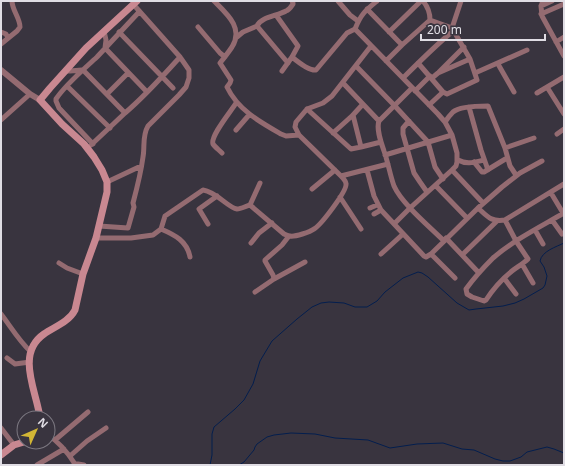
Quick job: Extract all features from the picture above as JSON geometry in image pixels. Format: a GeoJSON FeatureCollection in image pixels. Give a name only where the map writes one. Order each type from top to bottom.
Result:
{"type":"FeatureCollection","features":[{"type":"Feature","properties":{"kind":"main road"},"geometry":{"type":"LineString","coordinates":[[38,410],[30,376],[30,352],[34,344],[41,336],[65,322],[73,314],[77,306],[83,274],[96,238],[107,192],[107,182],[90,146],[62,124],[40,100],[86,48],[135,3]]}},
{"type":"Feature","properties":{"kind":"main road"},"geometry":{"type":"LineString","coordinates":[[2,451],[14,445]]}},
{"type":"Feature","properties":{"kind":"street"},"geometry":{"type":"LineString","coordinates":[[1,44],[17,31],[21,25],[12,1]]}},
{"type":"Feature","properties":{"kind":"street"},"geometry":{"type":"LineString","coordinates":[[214,1],[229,17],[235,27],[237,37]]}},
{"type":"Feature","properties":{"kind":"street"},"geometry":{"type":"LineString","coordinates":[[292,1],[293,3],[286,11],[263,20],[258,23],[257,26],[243,32],[237,37],[233,46],[220,63],[231,80],[227,88],[236,103],[249,114],[281,134],[286,136],[299,134]]}},
{"type":"Feature","properties":{"kind":"street"},"geometry":{"type":"LineString","coordinates":[[338,1],[350,15],[358,21]]}},
{"type":"Feature","properties":{"kind":"street"},"geometry":{"type":"LineString","coordinates":[[292,57],[298,62],[316,71],[349,32],[355,29],[358,21],[367,9],[377,1]]}},
{"type":"Feature","properties":{"kind":"street"},"geometry":{"type":"LineString","coordinates":[[386,61],[430,20],[430,12],[428,8],[422,1],[389,32]]}},
{"type":"Feature","properties":{"kind":"street"},"geometry":{"type":"LineString","coordinates":[[403,78],[453,30],[461,1]]}},
{"type":"Feature","properties":{"kind":"street"},"geometry":{"type":"LineString","coordinates":[[552,1],[542,3],[541,14],[564,56]]}},
{"type":"Feature","properties":{"kind":"street"},"geometry":{"type":"LineString","coordinates":[[99,226],[128,228],[134,208],[133,203],[143,156],[144,136],[146,130],[148,126],[184,90],[188,83],[189,70],[180,57],[139,12],[135,3]]}},
{"type":"Feature","properties":{"kind":"street"},"geometry":{"type":"LineString","coordinates":[[541,14],[564,4]]}},
{"type":"Feature","properties":{"kind":"street"},"geometry":{"type":"LineString","coordinates":[[367,9],[402,45]]}},
{"type":"Feature","properties":{"kind":"street"},"geometry":{"type":"LineString","coordinates":[[139,12],[56,99],[57,105],[90,146],[135,105],[180,57]]}},
{"type":"Feature","properties":{"kind":"street"},"geometry":{"type":"LineString","coordinates":[[276,15],[298,46],[282,71]]}},
{"type":"Feature","properties":{"kind":"street"},"geometry":{"type":"LineString","coordinates":[[117,19],[124,27]]}},
{"type":"Feature","properties":{"kind":"street"},"geometry":{"type":"LineString","coordinates":[[418,62],[443,92],[448,94],[477,80],[470,59],[453,30],[430,20]]}},
{"type":"Feature","properties":{"kind":"street"},"geometry":{"type":"LineString","coordinates":[[257,26],[288,63]]}},
{"type":"Feature","properties":{"kind":"street"},"geometry":{"type":"LineString","coordinates":[[198,27],[225,57]]}},
{"type":"Feature","properties":{"kind":"street"},"geometry":{"type":"LineString","coordinates":[[355,29],[445,122],[452,135],[457,153],[458,160],[456,166],[394,224]]}},
{"type":"Feature","properties":{"kind":"street"},"geometry":{"type":"LineString","coordinates":[[104,31],[106,40],[105,48],[147,92]]}},
{"type":"Feature","properties":{"kind":"street"},"geometry":{"type":"LineString","coordinates":[[1,32],[6,34],[8,38]]}},
{"type":"Feature","properties":{"kind":"street"},"geometry":{"type":"LineString","coordinates":[[119,32],[173,88]]}},
{"type":"Feature","properties":{"kind":"street"},"geometry":{"type":"LineString","coordinates":[[556,42],[564,37]]}},
{"type":"Feature","properties":{"kind":"street"},"geometry":{"type":"LineString","coordinates":[[250,205],[283,233],[289,236],[310,232],[316,229],[333,207],[345,190],[346,182],[296,131],[295,125],[307,109],[323,104],[328,100],[371,46]]}},
{"type":"Feature","properties":{"kind":"street"},"geometry":{"type":"LineString","coordinates":[[438,73],[464,47]]}},
{"type":"Feature","properties":{"kind":"street"},"geometry":{"type":"LineString","coordinates":[[475,73],[528,50]]}},
{"type":"Feature","properties":{"kind":"street"},"geometry":{"type":"LineString","coordinates":[[470,59],[438,73],[414,89],[394,105],[378,124],[381,142],[395,186],[400,195],[410,208],[479,272]]}},
{"type":"Feature","properties":{"kind":"street"},"geometry":{"type":"LineString","coordinates":[[498,64],[514,92]]}},
{"type":"Feature","properties":{"kind":"street"},"geometry":{"type":"LineString","coordinates":[[356,66],[428,142],[435,167],[443,179]]}},
{"type":"Feature","properties":{"kind":"street"},"geometry":{"type":"LineString","coordinates":[[1,70],[30,94],[40,100]]}},
{"type":"Feature","properties":{"kind":"street"},"geometry":{"type":"LineString","coordinates":[[65,71],[83,70]]}},
{"type":"Feature","properties":{"kind":"street"},"geometry":{"type":"LineString","coordinates":[[83,70],[125,113]]}},
{"type":"Feature","properties":{"kind":"street"},"geometry":{"type":"LineString","coordinates":[[107,94],[128,73]]}},
{"type":"Feature","properties":{"kind":"street"},"geometry":{"type":"LineString","coordinates":[[537,93],[564,77]]}},
{"type":"Feature","properties":{"kind":"street"},"geometry":{"type":"LineString","coordinates":[[343,83],[379,121]]}},
{"type":"Feature","properties":{"kind":"street"},"geometry":{"type":"LineString","coordinates":[[67,86],[110,128]]}},
{"type":"Feature","properties":{"kind":"street"},"geometry":{"type":"LineString","coordinates":[[547,87],[564,114]]}},
{"type":"Feature","properties":{"kind":"street"},"geometry":{"type":"LineString","coordinates":[[429,105],[443,92]]}},
{"type":"Feature","properties":{"kind":"street"},"geometry":{"type":"LineString","coordinates":[[1,120],[30,94]]}},
{"type":"Feature","properties":{"kind":"street"},"geometry":{"type":"LineString","coordinates":[[222,153],[213,144],[215,132],[236,103]]}},
{"type":"Feature","properties":{"kind":"street"},"geometry":{"type":"LineString","coordinates":[[333,133],[363,104]]}},
{"type":"Feature","properties":{"kind":"street"},"geometry":{"type":"LineString","coordinates":[[445,122],[454,112],[469,107],[489,107],[505,148],[510,166],[516,175]]}},
{"type":"Feature","properties":{"kind":"street"},"geometry":{"type":"LineString","coordinates":[[469,107],[488,170]]}},
{"type":"Feature","properties":{"kind":"street"},"geometry":{"type":"LineString","coordinates":[[307,109],[351,149],[381,142]]}},
{"type":"Feature","properties":{"kind":"street"},"geometry":{"type":"LineString","coordinates":[[236,130],[249,114]]}},
{"type":"Feature","properties":{"kind":"street"},"geometry":{"type":"LineString","coordinates":[[353,115],[361,147]]}},
{"type":"Feature","properties":{"kind":"street"},"geometry":{"type":"LineString","coordinates":[[409,121],[403,126],[402,130],[417,178],[427,192]]}},
{"type":"Feature","properties":{"kind":"street"},"geometry":{"type":"LineString","coordinates":[[557,134],[564,129]]}},
{"type":"Feature","properties":{"kind":"street"},"geometry":{"type":"LineString","coordinates":[[386,155],[452,135]]}},
{"type":"Feature","properties":{"kind":"street"},"geometry":{"type":"LineString","coordinates":[[505,148],[534,138]]}},
{"type":"Feature","properties":{"kind":"street"},"geometry":{"type":"LineString","coordinates":[[474,162],[482,172],[484,172],[508,158]]}},
{"type":"Feature","properties":{"kind":"street"},"geometry":{"type":"LineString","coordinates":[[458,160],[464,163],[484,160]]}},
{"type":"Feature","properties":{"kind":"street"},"geometry":{"type":"LineString","coordinates":[[367,170],[371,186],[381,210],[426,257],[431,254],[483,203],[516,175],[542,161]]}},
{"type":"Feature","properties":{"kind":"street"},"geometry":{"type":"LineString","coordinates":[[341,176],[388,164]]}},
{"type":"Feature","properties":{"kind":"street"},"geometry":{"type":"LineString","coordinates":[[107,182],[123,176],[141,166]]}},
{"type":"Feature","properties":{"kind":"street"},"geometry":{"type":"LineString","coordinates":[[312,189],[335,170]]}},
{"type":"Feature","properties":{"kind":"street"},"geometry":{"type":"LineString","coordinates":[[452,170],[483,203]]}},
{"type":"Feature","properties":{"kind":"street"},"geometry":{"type":"LineString","coordinates":[[96,238],[131,238],[153,235],[160,229],[165,216],[202,191],[207,191],[239,209],[250,205],[260,183]]}},
{"type":"Feature","properties":{"kind":"street"},"geometry":{"type":"LineString","coordinates":[[478,208],[491,219],[497,221],[505,220],[564,184]]}},
{"type":"Feature","properties":{"kind":"street"},"geometry":{"type":"LineString","coordinates":[[436,186],[467,218]]}},
{"type":"Feature","properties":{"kind":"street"},"geometry":{"type":"LineString","coordinates":[[505,220],[516,241],[528,258],[528,260],[504,278],[484,301],[477,299],[467,294],[466,288],[479,272],[516,241],[564,213],[551,193]]}},
{"type":"Feature","properties":{"kind":"street"},"geometry":{"type":"LineString","coordinates":[[208,224],[199,209],[217,196]]}},
{"type":"Feature","properties":{"kind":"street"},"geometry":{"type":"LineString","coordinates":[[340,197],[361,229]]}},
{"type":"Feature","properties":{"kind":"street"},"geometry":{"type":"LineString","coordinates":[[370,208],[378,205]]}},
{"type":"Feature","properties":{"kind":"street"},"geometry":{"type":"LineString","coordinates":[[374,214],[381,210]]}},
{"type":"Feature","properties":{"kind":"street"},"geometry":{"type":"LineString","coordinates":[[552,220],[562,234]]}},
{"type":"Feature","properties":{"kind":"street"},"geometry":{"type":"LineString","coordinates":[[462,255],[497,221]]}},
{"type":"Feature","properties":{"kind":"street"},"geometry":{"type":"LineString","coordinates":[[251,243],[259,233],[272,223]]}},
{"type":"Feature","properties":{"kind":"street"},"geometry":{"type":"LineString","coordinates":[[160,229],[178,238],[188,249],[190,257]]}},
{"type":"Feature","properties":{"kind":"street"},"geometry":{"type":"LineString","coordinates":[[535,230],[543,244]]}},
{"type":"Feature","properties":{"kind":"street"},"geometry":{"type":"LineString","coordinates":[[381,254],[403,234]]}},
{"type":"Feature","properties":{"kind":"street"},"geometry":{"type":"LineString","coordinates":[[274,279],[265,260],[282,245],[289,236]]}},
{"type":"Feature","properties":{"kind":"street"},"geometry":{"type":"LineString","coordinates":[[431,254],[455,278]]}},
{"type":"Feature","properties":{"kind":"street"},"geometry":{"type":"LineString","coordinates":[[255,292],[274,279],[305,262]]}},
{"type":"Feature","properties":{"kind":"street"},"geometry":{"type":"LineString","coordinates":[[59,263],[67,268],[83,274]]}},
{"type":"Feature","properties":{"kind":"street"},"geometry":{"type":"LineString","coordinates":[[522,264],[533,283]]}},
{"type":"Feature","properties":{"kind":"street"},"geometry":{"type":"LineString","coordinates":[[504,278],[516,294]]}},
{"type":"Feature","properties":{"kind":"street"},"geometry":{"type":"LineString","coordinates":[[1,314],[30,352]]}},
{"type":"Feature","properties":{"kind":"street"},"geometry":{"type":"LineString","coordinates":[[7,358],[15,364],[30,362]]}},
{"type":"Feature","properties":{"kind":"street"},"geometry":{"type":"LineString","coordinates":[[56,439],[88,412]]}},
{"type":"Feature","properties":{"kind":"street"},"geometry":{"type":"LineString","coordinates":[[1,428],[14,445]]}},
{"type":"Feature","properties":{"kind":"street"},"geometry":{"type":"LineString","coordinates":[[70,456],[106,428]]}},
{"type":"Feature","properties":{"kind":"street"},"geometry":{"type":"LineString","coordinates":[[56,441],[70,456],[74,464],[84,465]]}},
{"type":"Feature","properties":{"kind":"street"},"geometry":{"type":"LineString","coordinates":[[37,465],[64,449]]}},
{"type":"Feature","properties":{"kind":"waterway"},"geometry":{"type":"LineString","coordinates":[[210,465],[212,455],[212,434],[214,427],[244,400],[253,384],[260,361],[272,341],[312,307],[321,303],[329,302],[344,303],[355,307],[367,307],[377,301],[385,292],[403,278],[418,272],[428,277],[457,303],[469,310],[515,303],[543,288],[547,276],[540,261],[541,258],[550,250],[564,243]]}},
{"type":"Feature","properties":{"kind":"waterway"},"geometry":{"type":"LineString","coordinates":[[239,465],[244,462],[257,444],[267,437],[291,433],[368,440],[390,448],[417,444],[443,443],[462,449],[474,450],[503,461],[510,461],[521,457],[527,452],[547,447],[564,453]]}}]}
